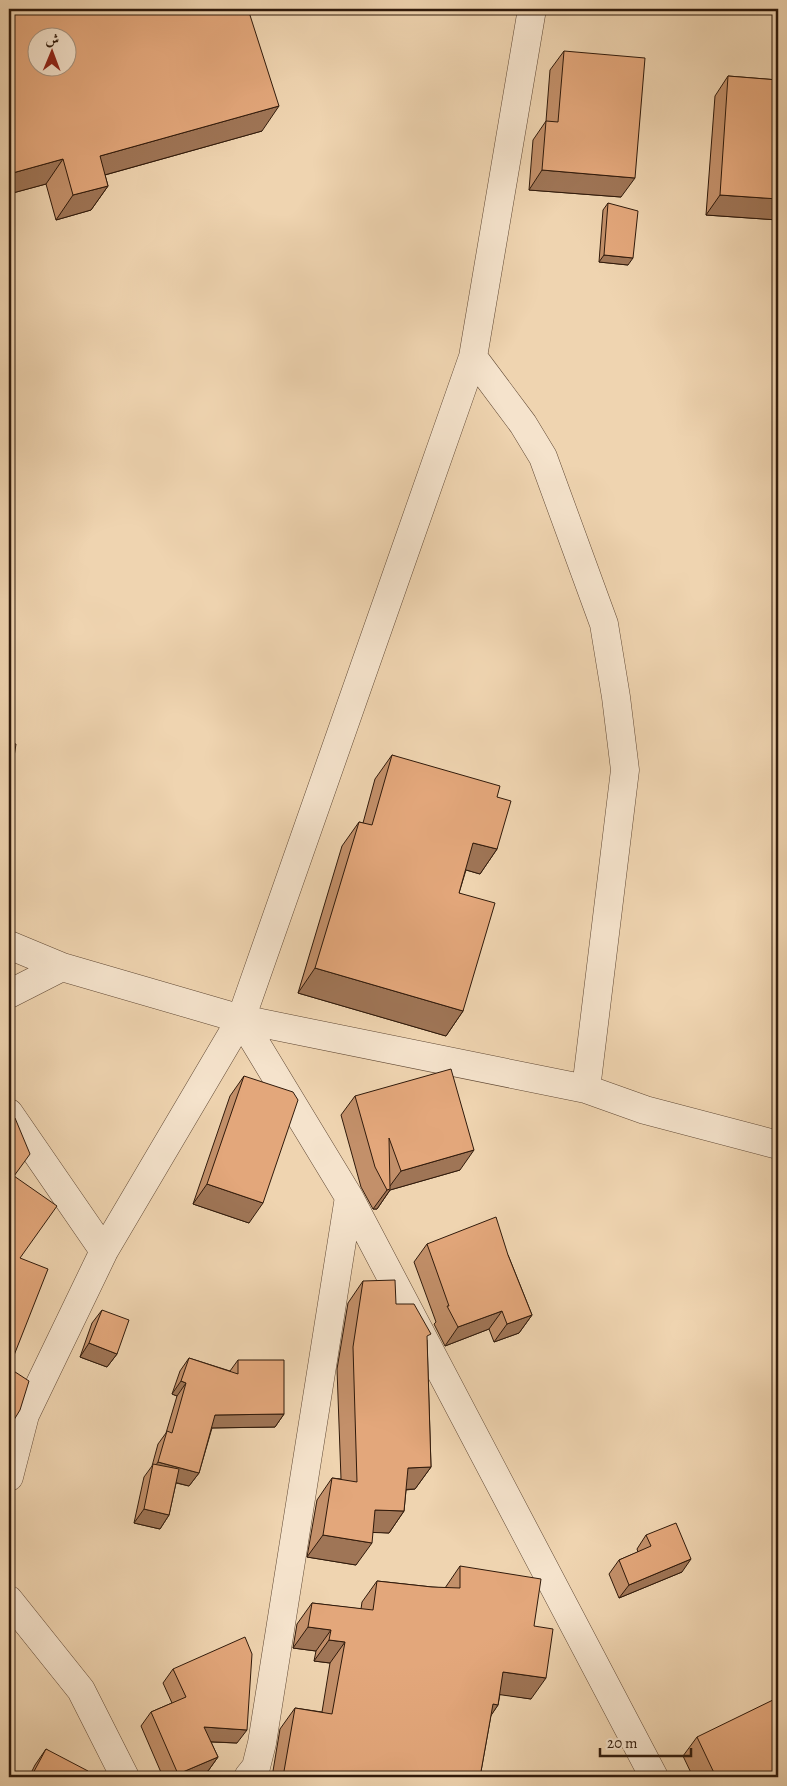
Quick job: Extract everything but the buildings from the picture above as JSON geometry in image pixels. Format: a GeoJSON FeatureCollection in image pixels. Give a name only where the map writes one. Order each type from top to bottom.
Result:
{"type":"FeatureCollection","features":[{"type":"Feature","properties":{"kind":"street"},"geometry":{"type":"LineString","coordinates":[[9,1478],[24,1415],[104,1251],[240,1019],[473,357],[532,9]]}},
{"type":"Feature","properties":{"kind":"street"},"geometry":{"type":"LineString","coordinates":[[473,357],[523,424],[542,457],[604,624],[616,697],[626,770],[586,1089]]}},
{"type":"Feature","properties":{"kind":"street"},"geometry":{"type":"LineString","coordinates":[[9,945],[62,967],[240,1019],[586,1089],[645,1110],[778,1145]]}},
{"type":"Feature","properties":{"kind":"street"},"geometry":{"type":"LineString","coordinates":[[9,994],[62,967]]}},
{"type":"Feature","properties":{"kind":"street"},"geometry":{"type":"LineString","coordinates":[[240,1019],[349,1197],[654,1777]]}},
{"type":"Feature","properties":{"kind":"street"},"geometry":{"type":"LineString","coordinates":[[9,1113],[104,1251]]}},
{"type":"Feature","properties":{"kind":"street"},"geometry":{"type":"LineString","coordinates":[[248,1777],[256,1767],[262,1743],[349,1197]]}},
{"type":"Feature","properties":{"kind":"street"},"geometry":{"type":"LineString","coordinates":[[9,1600],[81,1690],[125,1777]]}}]}
